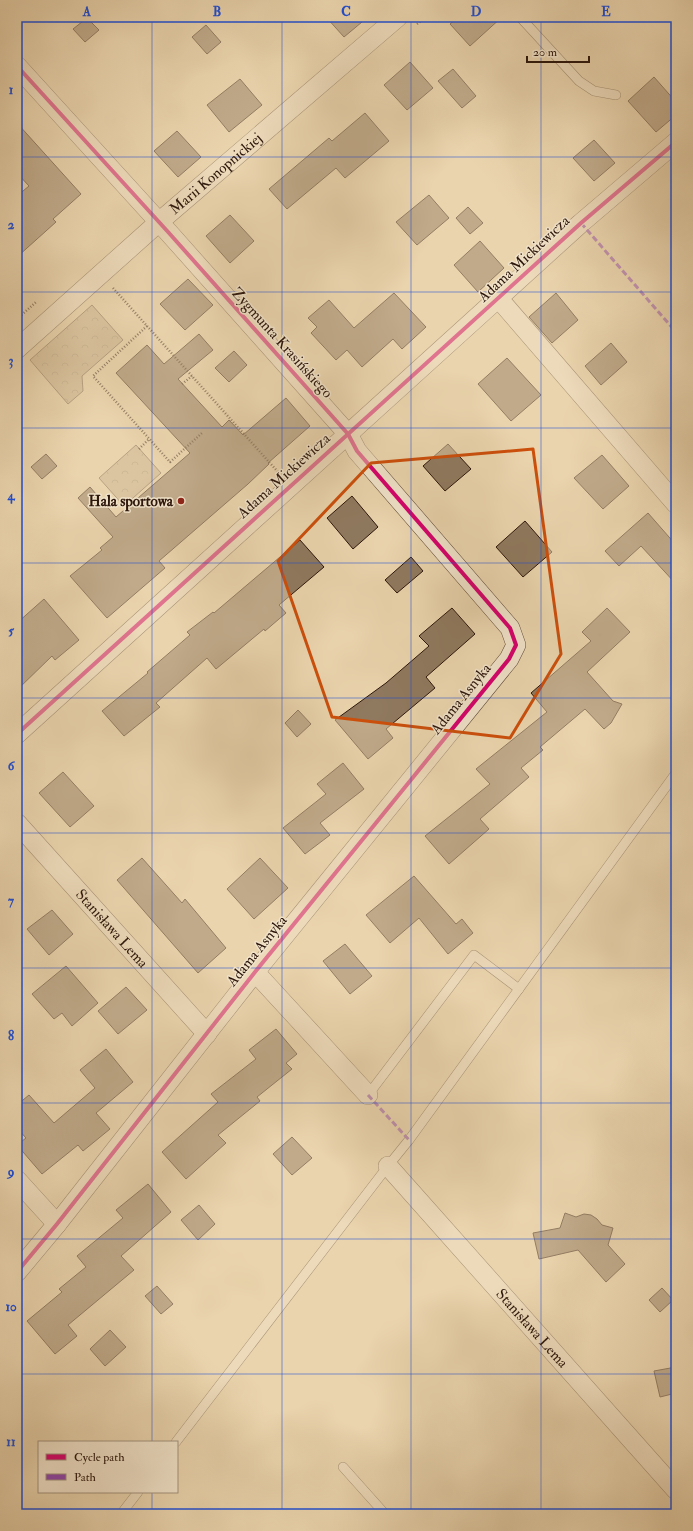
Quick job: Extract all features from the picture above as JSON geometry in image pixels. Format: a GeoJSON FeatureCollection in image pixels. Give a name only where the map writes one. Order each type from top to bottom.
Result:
{"type":"FeatureCollection","features":[{"type":"Feature","properties":{"kind":"street","name":"Marii Konopnickiej"},"geometry":{"type":"LineString","coordinates":[[17,349],[159,222],[398,17]]}},
{"type":"Feature","properties":{"kind":"street","name":"Zygmunta Krasińskiego"},"geometry":{"type":"LineString","coordinates":[[17,66],[159,222],[348,434],[357,451],[510,628],[516,645]]}},
{"type":"Feature","properties":{"kind":"street","name":"Adama Mickiewicza"},"geometry":{"type":"LineString","coordinates":[[17,734],[499,299],[581,223],[676,142]]}},
{"type":"Feature","properties":{"kind":"street"},"geometry":{"type":"LineString","coordinates":[[499,299],[676,504]]}},
{"type":"Feature","properties":{"kind":"street","name":"Adama Asnyka"},"geometry":{"type":"LineString","coordinates":[[17,1272],[57,1224],[255,972],[509,659],[516,645]]}},
{"type":"Feature","properties":{"kind":"street","name":"Stanisława Lema"},"geometry":{"type":"LineString","coordinates":[[17,824],[207,1034]]}},
{"type":"Feature","properties":{"kind":"street"},"geometry":{"type":"LineString","coordinates":[[255,972],[368,1095]]}},
{"type":"Feature","properties":{"kind":"street","name":"Stanisława Lema"},"geometry":{"type":"LineString","coordinates":[[388,1166],[676,1490]]}},
{"type":"Feature","properties":{"kind":"street"},"geometry":{"type":"LineString","coordinates":[[17,1180],[57,1224]]}},
{"type":"Feature","properties":{"kind":"lane"},"geometry":{"type":"LineString","coordinates":[[520,17],[579,81],[594,91],[616,95]]}},
{"type":"Feature","properties":{"kind":"lane"},"geometry":{"type":"LineString","coordinates":[[177,1441],[388,1166],[410,1140],[676,773]]}},
{"type":"Feature","properties":{"kind":"lane"},"geometry":{"type":"LineString","coordinates":[[368,1095],[474,955],[519,989]]}},
{"type":"Feature","properties":{"kind":"lane"},"geometry":{"type":"LineString","coordinates":[[343,1468],[385,1514]]}},
{"type":"Feature","properties":{"kind":"lane"},"geometry":{"type":"LineString","coordinates":[[121,1514],[137,1493]]}},
{"type":"Feature","properties":{"kind":"path"},"geometry":{"type":"LineString","coordinates":[[100,274],[291,486]]}},
{"type":"Feature","properties":{"kind":"path"},"geometry":{"type":"LineString","coordinates":[[17,319],[40,299]]}},
{"type":"Feature","properties":{"kind":"path"},"geometry":{"type":"LineString","coordinates":[[147,326],[93,376],[170,462],[202,433]]}},
{"type":"Feature","properties":{"kind":"path"},"geometry":{"type":"LineString","coordinates":[[182,384],[192,376]]}},
{"type":"Feature","properties":{"kind":"path"},"geometry":{"type":"LineString","coordinates":[[139,449],[149,439]]}},
{"type":"Feature","properties":{"kind":"highlighted area"},"geometry":{"type":"Polygon","coordinates":[[[533,449],[561,654],[510,738],[332,717],[278,561],[371,463],[533,449]]]}},
{"type":"Feature","properties":{"kind":"green space"},"geometry":{"type":"Polygon","coordinates":[[[92,305],[123,340],[82,376],[83,391],[68,404],[30,360],[92,305]]]}},
{"type":"Feature","properties":{"kind":"green space"},"geometry":{"type":"Polygon","coordinates":[[[136,445],[161,473],[124,506],[99,478],[136,445]]]}},
{"type":"Feature","properties":{"kind":"building"},"geometry":{"type":"Polygon","coordinates":[[[326,17],[368,17],[344,37],[326,17]]]}},
{"type":"Feature","properties":{"kind":"building"},"geometry":{"type":"Polygon","coordinates":[[[458,17],[502,17],[470,46],[450,24],[458,17]]]}},
{"type":"Feature","properties":{"kind":"building"},"geometry":{"type":"Polygon","coordinates":[[[87,18],[99,30],[85,42],[73,29],[87,18]]]}},
{"type":"Feature","properties":{"kind":"building"},"geometry":{"type":"Polygon","coordinates":[[[206,25],[221,42],[207,54],[192,37],[206,25]]]}},
{"type":"Feature","properties":{"kind":"building"},"geometry":{"type":"Polygon","coordinates":[[[410,62],[433,88],[407,110],[384,85],[410,62]]]}},
{"type":"Feature","properties":{"kind":"building"},"geometry":{"type":"Polygon","coordinates":[[[453,69],[476,96],[462,108],[438,81],[453,69]]]}},
{"type":"Feature","properties":{"kind":"building"},"geometry":{"type":"Polygon","coordinates":[[[654,77],[676,102],[676,115],[656,132],[628,101],[654,77]]]}},
{"type":"Feature","properties":{"kind":"building"},"geometry":{"type":"Polygon","coordinates":[[[240,79],[262,105],[229,132],[207,105],[240,79]]]}},
{"type":"Feature","properties":{"kind":"building"},"geometry":{"type":"Polygon","coordinates":[[[365,113],[389,141],[345,178],[336,168],[287,209],[269,189],[329,138],[332,141],[365,113]]]}},
{"type":"Feature","properties":{"kind":"building"},"geometry":{"type":"Polygon","coordinates":[[[17,123],[81,194],[53,219],[56,222],[17,257],[17,196],[29,186],[17,173],[17,123]]]}},
{"type":"Feature","properties":{"kind":"building"},"geometry":{"type":"Polygon","coordinates":[[[177,131],[201,157],[178,177],[154,151],[177,131]]]}},
{"type":"Feature","properties":{"kind":"building"},"geometry":{"type":"Polygon","coordinates":[[[594,140],[615,163],[594,181],[573,158],[594,140]]]}},
{"type":"Feature","properties":{"kind":"building"},"geometry":{"type":"Polygon","coordinates":[[[429,195],[449,218],[417,245],[396,222],[429,195]]]}},
{"type":"Feature","properties":{"kind":"building"},"geometry":{"type":"Polygon","coordinates":[[[468,207],[483,223],[470,234],[456,218],[468,207]]]}},
{"type":"Feature","properties":{"kind":"building"},"geometry":{"type":"Polygon","coordinates":[[[230,215],[254,241],[230,263],[206,236],[230,215]]]}},
{"type":"Feature","properties":{"kind":"building"},"geometry":{"type":"Polygon","coordinates":[[[480,241],[504,268],[478,292],[454,265],[480,241]]]}},
{"type":"Feature","properties":{"kind":"building"},"geometry":{"type":"Polygon","coordinates":[[[188,279],[213,305],[185,330],[160,304],[188,279]]]}},
{"type":"Feature","properties":{"kind":"building"},"geometry":{"type":"Polygon","coordinates":[[[394,293],[426,327],[402,349],[393,339],[362,367],[347,350],[336,360],[311,333],[317,327],[308,318],[329,300],[354,328],[394,293]]]}},
{"type":"Feature","properties":{"kind":"building"},"geometry":{"type":"Polygon","coordinates":[[[556,293],[578,320],[552,343],[529,317],[556,293]]]}},
{"type":"Feature","properties":{"kind":"building"},"geometry":{"type":"Polygon","coordinates":[[[199,334],[213,350],[178,379],[222,427],[229,420],[243,435],[286,398],[310,426],[268,463],[269,464],[248,484],[159,561],[165,568],[107,618],[70,576],[102,550],[100,548],[113,537],[78,498],[90,487],[116,517],[190,453],[116,373],[147,345],[164,364],[199,334]]]}},
{"type":"Feature","properties":{"kind":"building"},"geometry":{"type":"Polygon","coordinates":[[[611,343],[627,362],[601,385],[585,366],[611,343]]]}},
{"type":"Feature","properties":{"kind":"building"},"geometry":{"type":"Polygon","coordinates":[[[234,351],[247,365],[229,382],[215,368],[234,351]]]}},
{"type":"Feature","properties":{"kind":"building"},"geometry":{"type":"Polygon","coordinates":[[[507,358],[541,395],[511,421],[478,384],[507,358]]]}},
{"type":"Feature","properties":{"kind":"building"},"geometry":{"type":"Polygon","coordinates":[[[448,444],[471,469],[445,491],[423,466],[448,444]]]}},
{"type":"Feature","properties":{"kind":"building"},"geometry":{"type":"Polygon","coordinates":[[[46,454],[57,466],[42,479],[31,467],[46,454]]]}},
{"type":"Feature","properties":{"kind":"building"},"geometry":{"type":"Polygon","coordinates":[[[602,455],[629,486],[603,509],[574,478],[602,455]]]}},
{"type":"Feature","properties":{"kind":"building"},"geometry":{"type":"Polygon","coordinates":[[[352,496],[378,527],[353,549],[327,518],[352,496]]]}},
{"type":"Feature","properties":{"kind":"building"},"geometry":{"type":"Polygon","coordinates":[[[648,513],[676,545],[676,584],[641,546],[619,566],[605,551],[648,513]]]}},
{"type":"Feature","properties":{"kind":"building"},"geometry":{"type":"Polygon","coordinates":[[[525,521],[552,552],[523,577],[496,547],[525,521]]]}},
{"type":"Feature","properties":{"kind":"building"},"geometry":{"type":"Polygon","coordinates":[[[300,540],[324,567],[279,605],[286,613],[265,631],[264,629],[216,669],[207,658],[156,703],[160,707],[124,736],[102,711],[148,673],[147,672],[190,635],[187,632],[213,612],[214,613],[300,540]]]}},
{"type":"Feature","properties":{"kind":"building"},"geometry":{"type":"Polygon","coordinates":[[[411,557],[423,571],[397,593],[385,580],[411,557]]]}},
{"type":"Feature","properties":{"kind":"building"},"geometry":{"type":"Polygon","coordinates":[[[44,599],[79,640],[55,660],[52,656],[17,690],[17,623],[44,599]]]}},
{"type":"Feature","properties":{"kind":"building"},"geometry":{"type":"Polygon","coordinates":[[[452,608],[475,634],[426,677],[435,688],[386,729],[393,738],[368,759],[335,720],[386,683],[429,646],[419,636],[452,608]]]}},
{"type":"Feature","properties":{"kind":"building"},"geometry":{"type":"Polygon","coordinates":[[[607,608],[630,632],[587,672],[613,701],[622,704],[611,723],[604,729],[585,709],[540,747],[543,750],[521,768],[529,777],[480,819],[489,829],[449,864],[425,836],[490,784],[476,769],[547,712],[531,693],[591,641],[582,632],[607,608]]]}},
{"type":"Feature","properties":{"kind":"building"},"geometry":{"type":"Polygon","coordinates":[[[298,710],[311,724],[297,737],[285,723],[298,710]]]}},
{"type":"Feature","properties":{"kind":"building"},"geometry":{"type":"Polygon","coordinates":[[[343,763],[364,789],[320,823],[330,835],[305,854],[283,828],[326,794],[317,784],[343,763]]]}},
{"type":"Feature","properties":{"kind":"building"},"geometry":{"type":"Polygon","coordinates":[[[63,772],[94,806],[70,827],[39,793],[63,772]]]}},
{"type":"Feature","properties":{"kind":"building"},"geometry":{"type":"Polygon","coordinates":[[[142,858],[182,903],[185,899],[226,948],[198,973],[117,880],[142,858]]]}},
{"type":"Feature","properties":{"kind":"building"},"geometry":{"type":"Polygon","coordinates":[[[260,858],[288,888],[254,919],[227,889],[260,858]]]}},
{"type":"Feature","properties":{"kind":"building"},"geometry":{"type":"Polygon","coordinates":[[[414,876],[456,924],[462,919],[473,933],[448,954],[419,918],[390,943],[366,915],[414,876]]]}},
{"type":"Feature","properties":{"kind":"building"},"geometry":{"type":"Polygon","coordinates":[[[52,910],[73,934],[49,955],[27,929],[52,910]]]}},
{"type":"Feature","properties":{"kind":"building"},"geometry":{"type":"Polygon","coordinates":[[[345,944],[372,976],[350,994],[323,961],[345,944]]]}},
{"type":"Feature","properties":{"kind":"building"},"geometry":{"type":"Polygon","coordinates":[[[66,966],[98,1003],[72,1026],[62,1013],[54,1019],[32,994],[66,966]]]}},
{"type":"Feature","properties":{"kind":"building"},"geometry":{"type":"Polygon","coordinates":[[[126,987],[147,1010],[118,1034],[98,1011],[126,987]]]}},
{"type":"Feature","properties":{"kind":"building"},"geometry":{"type":"Polygon","coordinates":[[[276,1029],[297,1054],[286,1063],[292,1069],[257,1097],[260,1101],[218,1135],[226,1143],[186,1179],[162,1152],[218,1102],[211,1094],[256,1059],[249,1050],[276,1029]]]}},
{"type":"Feature","properties":{"kind":"building"},"geometry":{"type":"Polygon","coordinates":[[[106,1049],[133,1082],[96,1113],[110,1129],[83,1151],[78,1145],[42,1174],[17,1145],[26,1138],[17,1128],[17,1105],[29,1095],[54,1123],[95,1088],[80,1070],[106,1049]]]}},
{"type":"Feature","properties":{"kind":"building"},"geometry":{"type":"Polygon","coordinates":[[[292,1137],[312,1158],[292,1175],[273,1154],[292,1137]]]}},
{"type":"Feature","properties":{"kind":"building"},"geometry":{"type":"Polygon","coordinates":[[[148,1184],[171,1212],[121,1256],[134,1270],[68,1325],[77,1336],[55,1354],[27,1321],[62,1292],[59,1289],[86,1267],[77,1256],[123,1218],[116,1210],[148,1184]]]}},
{"type":"Feature","properties":{"kind":"building"},"geometry":{"type":"Polygon","coordinates":[[[199,1205],[215,1224],[198,1240],[181,1220],[199,1205]]]}},
{"type":"Feature","properties":{"kind":"building"},"geometry":{"type":"Polygon","coordinates":[[[565,1213],[576,1217],[584,1214],[591,1215],[602,1225],[613,1228],[608,1245],[625,1264],[606,1282],[578,1250],[539,1259],[533,1233],[560,1228],[565,1213]]]}},
{"type":"Feature","properties":{"kind":"building"},"geometry":{"type":"Polygon","coordinates":[[[157,1286],[173,1304],[161,1314],[145,1296],[157,1286]]]}},
{"type":"Feature","properties":{"kind":"building"},"geometry":{"type":"Polygon","coordinates":[[[662,1288],[673,1300],[660,1312],[649,1300],[662,1288]]]}},
{"type":"Feature","properties":{"kind":"building"},"geometry":{"type":"Polygon","coordinates":[[[110,1330],[126,1347],[105,1366],[90,1349],[110,1330]]]}},
{"type":"Feature","properties":{"kind":"building"},"geometry":{"type":"Polygon","coordinates":[[[676,1367],[676,1393],[660,1397],[654,1371],[676,1367]]]}},
{"type":"Feature","properties":{"kind":"marked path"},"geometry":{"type":"LineString","coordinates":[[581,223],[676,332]]}},
{"type":"Feature","properties":{"kind":"marked path"},"geometry":{"type":"LineString","coordinates":[[368,1095],[409,1140]]}},
{"type":"Feature","properties":{"kind":"cycle path"},"geometry":{"type":"LineString","coordinates":[[17,66],[169,233],[348,434],[357,451],[510,628],[516,645],[509,659],[255,972],[57,1224],[17,1272]]}},
{"type":"Feature","properties":{"kind":"cycle path"},"geometry":{"type":"LineString","coordinates":[[17,734],[581,223],[676,142]]}},
{"type":"Feature","properties":{"kind":"place","name":"Hala sportowa"},"geometry":{"type":"Point","coordinates":[181,501]}}]}
